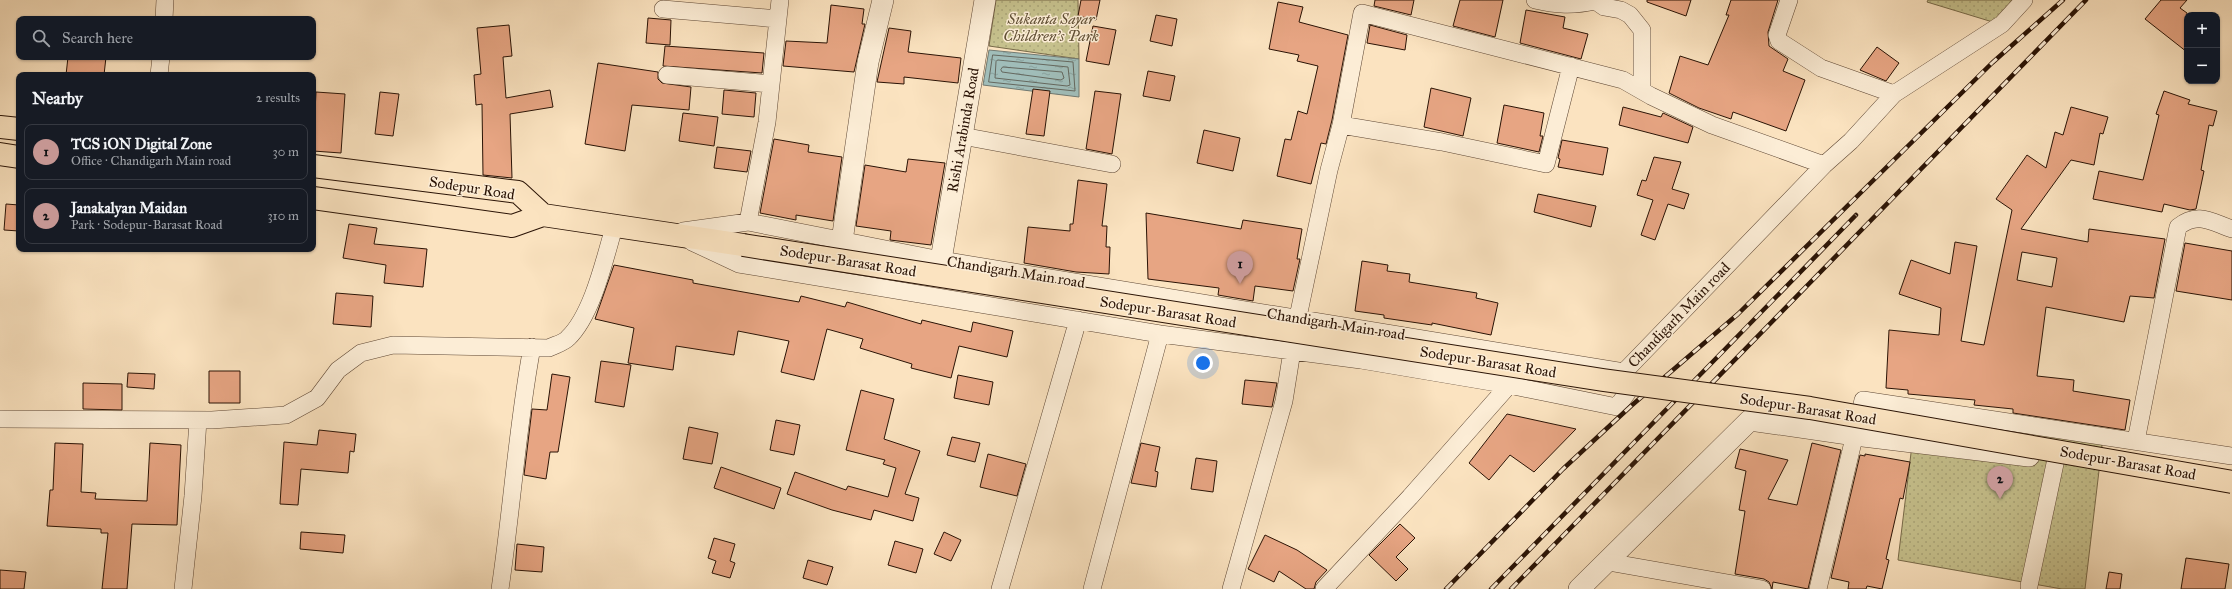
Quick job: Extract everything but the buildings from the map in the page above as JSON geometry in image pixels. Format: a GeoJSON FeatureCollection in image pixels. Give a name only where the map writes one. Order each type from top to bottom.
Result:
{"type":"FeatureCollection","features":[{"type":"Feature","properties":{"kind":"main road"},"geometry":{"type":"LineString","coordinates":[[0,127],[16,129]]}},
{"type":"Feature","properties":{"kind":"main road"},"geometry":{"type":"LineString","coordinates":[[0,154],[16,157]]}},
{"type":"Feature","properties":{"kind":"main road","name":"Sodepur Road"},"geometry":{"type":"LineString","coordinates":[[316,166],[518,192],[543,215]]}},
{"type":"Feature","properties":{"kind":"main road"},"geometry":{"type":"LineString","coordinates":[[316,198],[512,226],[543,215],[672,233]]}},
{"type":"Feature","properties":{"kind":"main road","name":"Sodepur-Barasat Road"},"geometry":{"type":"LineString","coordinates":[[672,233],[1595,379],[1810,408],[2232,482]]}},
{"type":"Feature","properties":{"kind":"street"},"geometry":{"type":"LineString","coordinates":[[164,16],[165,0]]}},
{"type":"Feature","properties":{"kind":"street"},"geometry":{"type":"LineString","coordinates":[[748,222],[767,122],[780,0]]}},
{"type":"Feature","properties":{"kind":"street"},"geometry":{"type":"LineString","coordinates":[[842,241],[868,62],[883,0]]}},
{"type":"Feature","properties":{"kind":"street","name":"Rishi Arabinda Road"},"geometry":{"type":"LineString","coordinates":[[941,260],[985,0]]}},
{"type":"Feature","properties":{"kind":"street"},"geometry":{"type":"LineString","coordinates":[[1535,0],[1559,5],[1576,5],[1595,1],[1604,7],[1621,10],[1630,14],[1642,30],[1642,90]]}},
{"type":"Feature","properties":{"kind":"street"},"geometry":{"type":"LineString","coordinates":[[1789,0],[1777,35],[1779,41],[1821,68],[1894,94]]}},
{"type":"Feature","properties":{"kind":"street","name":"Chandigarh Main road"},"geometry":{"type":"LineString","coordinates":[[672,233],[748,222],[941,260],[1298,317],[1624,372],[1824,165],[1851,141],[1894,94],[2002,24],[2024,0]]}},
{"type":"Feature","properties":{"kind":"street"},"geometry":{"type":"LineString","coordinates":[[663,9],[778,19]]}},
{"type":"Feature","properties":{"kind":"street"},"geometry":{"type":"LineString","coordinates":[[1298,317],[1329,170],[1342,125],[1362,13],[1623,80],[1712,126],[1824,165]]}},
{"type":"Feature","properties":{"kind":"street"},"geometry":{"type":"LineString","coordinates":[[159,72],[161,60]]}},
{"type":"Feature","properties":{"kind":"street"},"geometry":{"type":"LineString","coordinates":[[1342,125],[1442,142],[1546,164],[1571,66]]}},
{"type":"Feature","properties":{"kind":"street"},"geometry":{"type":"LineString","coordinates":[[667,76],[771,84]]}},
{"type":"Feature","properties":{"kind":"street"},"geometry":{"type":"LineString","coordinates":[[962,136],[1112,164]]}},
{"type":"Feature","properties":{"kind":"street"},"geometry":{"type":"LineString","coordinates":[[2136,441],[2178,227],[2188,219],[2199,218],[2232,229]]}},
{"type":"Feature","properties":{"kind":"street"},"geometry":{"type":"LineString","coordinates":[[0,419],[198,420],[286,415],[317,398],[338,370],[361,353],[393,345],[549,348],[568,339],[581,320],[598,284],[615,224]]}},
{"type":"Feature","properties":{"kind":"street"},"geometry":{"type":"LineString","coordinates":[[672,233],[739,264],[1160,334],[1362,360],[1509,385],[1617,407],[1627,393],[1624,372]]}},
{"type":"Feature","properties":{"kind":"street"},"geometry":{"type":"LineString","coordinates":[[1000,589],[1078,320]]}},
{"type":"Feature","properties":{"kind":"street"},"geometry":{"type":"LineString","coordinates":[[1092,589],[1160,334]]}},
{"type":"Feature","properties":{"kind":"street"},"geometry":{"type":"LineString","coordinates":[[500,589],[522,402],[532,347]]}},
{"type":"Feature","properties":{"kind":"street"},"geometry":{"type":"LineString","coordinates":[[1231,589],[1284,401],[1292,351]]}},
{"type":"Feature","properties":{"kind":"street"},"geometry":{"type":"LineString","coordinates":[[1324,589],[1410,497],[1509,385]]}},
{"type":"Feature","properties":{"kind":"street"},"geometry":{"type":"LineString","coordinates":[[1818,589],[1855,435],[1861,402],[1866,400],[2232,456]]}},
{"type":"Feature","properties":{"kind":"street"},"geometry":{"type":"LineString","coordinates":[[183,589],[193,496],[198,420]]}},
{"type":"Feature","properties":{"kind":"street"},"geometry":{"type":"LineString","coordinates":[[1579,589],[1750,420],[1855,435],[2056,459],[2232,492]]}},
{"type":"Feature","properties":{"kind":"street"},"geometry":{"type":"LineString","coordinates":[[2029,586],[2056,459]]}},
{"type":"Feature","properties":{"kind":"street"},"geometry":{"type":"LineString","coordinates":[[1608,562],[1762,589]]}},
{"type":"Feature","properties":{"kind":"green space","name":"Sukanta Sayar Children's Park"},"geometry":{"type":"Polygon","coordinates":[[[996,0],[1078,0],[1079,59],[989,46],[996,0]]]}},
{"type":"Feature","properties":{"kind":"green space"},"geometry":{"type":"Polygon","coordinates":[[[1928,0],[2013,0],[1996,23],[1927,2],[1928,0]]]}},
{"type":"Feature","properties":{"kind":"green space"},"geometry":{"type":"Polygon","coordinates":[[[1916,412],[2103,437],[2085,589],[2062,589],[1898,560],[1916,412]]]}},
{"type":"Feature","properties":{"kind":"water"},"geometry":{"type":"Polygon","coordinates":[[[989,50],[1079,59],[1079,97],[983,85],[989,50]]]}},
{"type":"Feature","properties":{"kind":"railway"},"geometry":{"type":"LineString","coordinates":[[1446,589],[1563,469],[1631,406],[1738,314],[1992,63],[2063,0]]}},
{"type":"Feature","properties":{"kind":"railway"},"geometry":{"type":"LineString","coordinates":[[1511,589],[2086,0]]}},
{"type":"Feature","properties":{"kind":"railway"},"geometry":{"type":"LineString","coordinates":[[1491,589],[1856,215]]}},
{"type":"Feature","properties":{"kind":"place","name":"TCS iON Digital Zone"},"geometry":{"type":"Point","coordinates":[1240,284]}},
{"type":"Feature","properties":{"kind":"place","name":"Janakalyan Maidan"},"geometry":{"type":"Point","coordinates":[2000,499]}}]}
